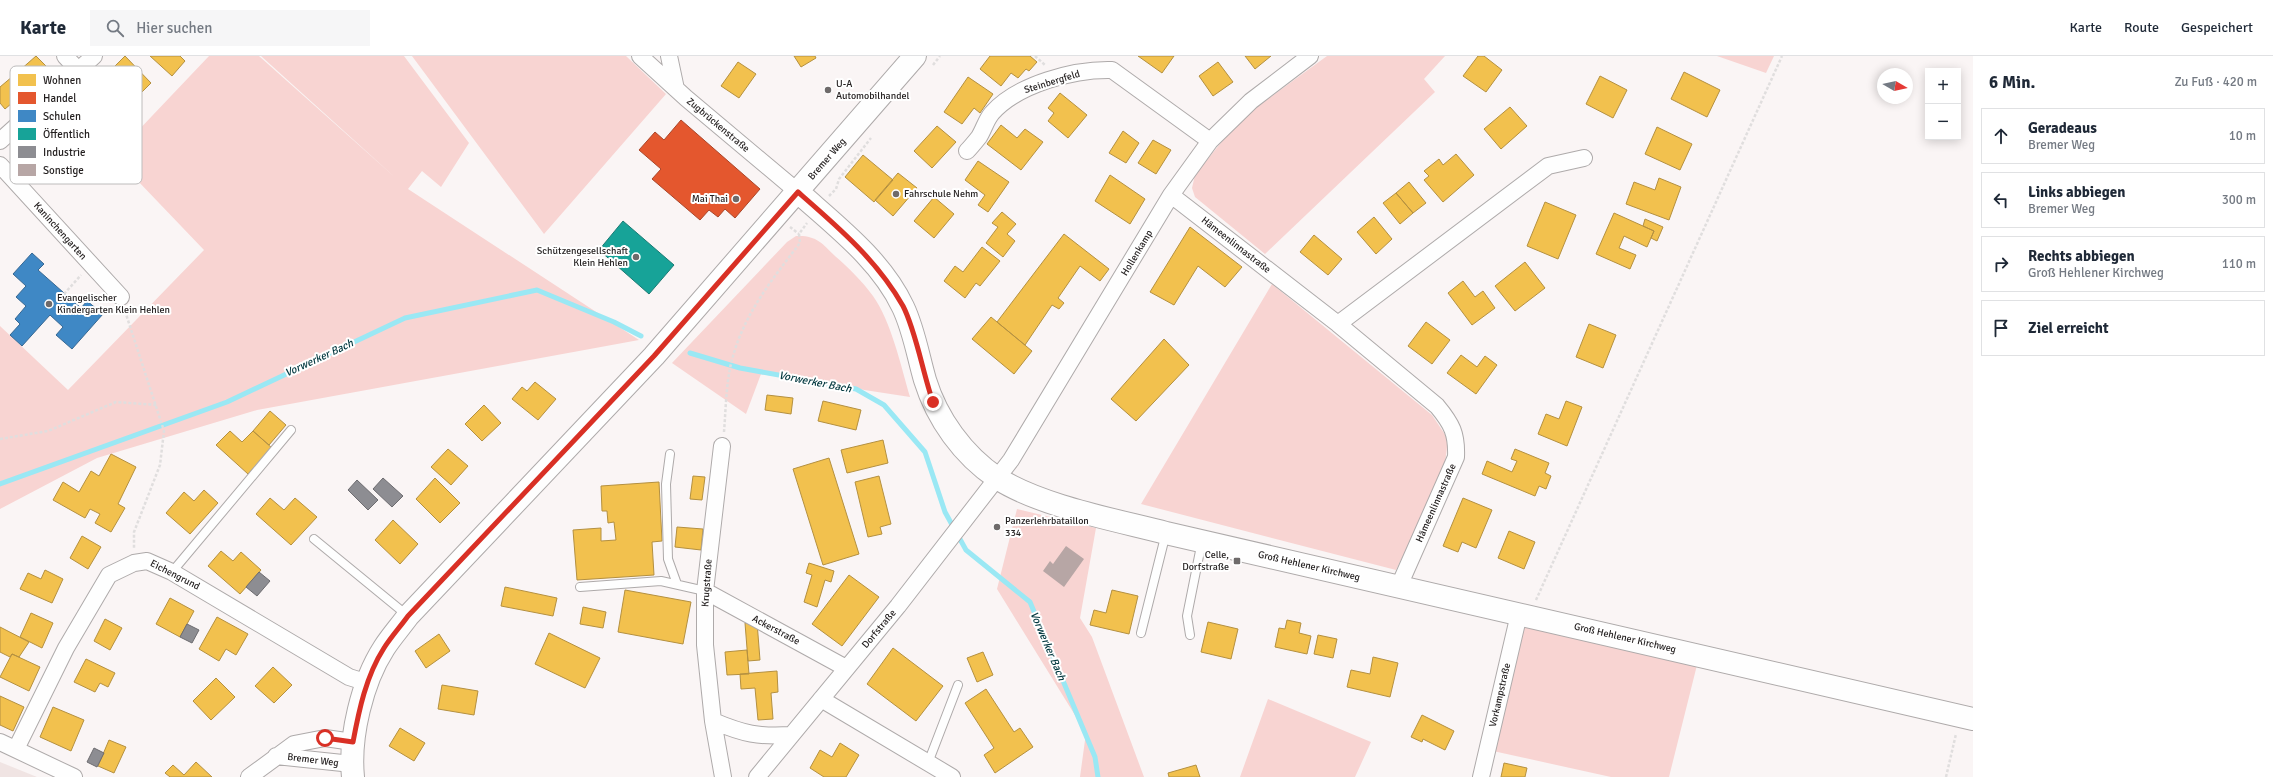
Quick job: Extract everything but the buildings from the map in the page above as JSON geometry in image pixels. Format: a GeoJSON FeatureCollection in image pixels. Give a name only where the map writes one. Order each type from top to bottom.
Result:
{"type":"FeatureCollection","features":[{"type":"Feature","properties":{"kind":"main road","name":"Bremer Weg"},"geometry":{"type":"LineString","coordinates":[[352,771],[353,742],[358,713],[368,683],[383,649],[408,616],[654,356],[915,56]]}},
{"type":"Feature","properties":{"kind":"main road","name":"Groß Hehlener Kirchweg"},"geometry":{"type":"LineString","coordinates":[[798,192],[849,238],[886,280],[903,307],[926,381],[940,414],[962,447],[997,478],[1019,490],[1042,499],[1166,533],[1966,718]]}},
{"type":"Feature","properties":{"kind":"street"},"geometry":{"type":"LineString","coordinates":[[65,56],[74,66]]}},
{"type":"Feature","properties":{"kind":"street"},"geometry":{"type":"LineString","coordinates":[[83,66],[94,56]]}},
{"type":"Feature","properties":{"kind":"street","name":"Zugbrückenstraße"},"geometry":{"type":"LineString","coordinates":[[640,56],[676,89],[798,192]]}},
{"type":"Feature","properties":{"kind":"street"},"geometry":{"type":"LineString","coordinates":[[669,56],[676,89]]}},
{"type":"Feature","properties":{"kind":"street","name":"Steinbergfeld"},"geometry":{"type":"LineString","coordinates":[[1093,69],[1104,56]]}},
{"type":"Feature","properties":{"kind":"street","name":"Hollenkamp"},"geometry":{"type":"LineString","coordinates":[[997,478],[1011,460],[1171,195],[1210,141],[1251,101],[1310,56]]}},
{"type":"Feature","properties":{"kind":"street","name":"Steinbergfeld"},"geometry":{"type":"LineString","coordinates":[[967,151],[978,138],[992,114],[1014,95],[1030,86],[1093,69],[1112,70],[1210,141]]}},
{"type":"Feature","properties":{"kind":"street"},"geometry":{"type":"LineString","coordinates":[[0,141],[10,132]]}},
{"type":"Feature","properties":{"kind":"street"},"geometry":{"type":"LineString","coordinates":[[1338,324],[1548,166],[1584,158]]}},
{"type":"Feature","properties":{"kind":"street","name":"Kaninchengarten"},"geometry":{"type":"LineString","coordinates":[[0,165],[10,176]]}},
{"type":"Feature","properties":{"kind":"street","name":"Kaninchengarten"},"geometry":{"type":"LineString","coordinates":[[17,184],[121,297]]}},
{"type":"Feature","properties":{"kind":"street","name":"Hämeenlinnastraße"},"geometry":{"type":"LineString","coordinates":[[1171,195],[1338,324],[1437,406],[1449,421],[1457,440],[1454,463],[1399,586]]}},
{"type":"Feature","properties":{"kind":"street","name":"Krugstraße"},"geometry":{"type":"LineString","coordinates":[[722,446],[705,591],[706,645],[713,721],[723,777]]}},
{"type":"Feature","properties":{"kind":"street","name":"Dorfstraße"},"geometry":{"type":"LineString","coordinates":[[757,777],[898,606],[997,478]]}},
{"type":"Feature","properties":{"kind":"street","name":"Eichengrund"},"geometry":{"type":"LineString","coordinates":[[16,749],[66,648],[109,575],[134,563],[148,561],[172,572],[349,677],[368,683]]}},
{"type":"Feature","properties":{"kind":"street","name":"Ackerstraße"},"geometry":{"type":"LineString","coordinates":[[705,591],[846,668]]}},
{"type":"Feature","properties":{"kind":"street","name":"Vorkampstraße"},"geometry":{"type":"LineString","coordinates":[[1481,777],[1519,614]]}},
{"type":"Feature","properties":{"kind":"street"},"geometry":{"type":"LineString","coordinates":[[821,699],[952,777]]}},
{"type":"Feature","properties":{"kind":"street"},"geometry":{"type":"LineString","coordinates":[[713,721],[748,734],[763,737],[791,735]]}},
{"type":"Feature","properties":{"kind":"street","name":"Bremer Weg"},"geometry":{"type":"LineString","coordinates":[[249,777],[294,744],[325,738],[353,742]]}},
{"type":"Feature","properties":{"kind":"street"},"geometry":{"type":"LineString","coordinates":[[0,742],[74,777]]}},
{"type":"Feature","properties":{"kind":"street","name":"Bremer Weg"},"geometry":{"type":"LineString","coordinates":[[276,756],[352,771]]}},
{"type":"Feature","properties":{"kind":"lane"},"geometry":{"type":"LineString","coordinates":[[172,572],[291,430]]}},
{"type":"Feature","properties":{"kind":"lane"},"geometry":{"type":"LineString","coordinates":[[670,454],[666,484],[668,559],[677,584]]}},
{"type":"Feature","properties":{"kind":"lane"},"geometry":{"type":"LineString","coordinates":[[1141,633],[1166,533]]}},
{"type":"Feature","properties":{"kind":"lane"},"geometry":{"type":"LineString","coordinates":[[314,539],[408,616]]}},
{"type":"Feature","properties":{"kind":"lane"},"geometry":{"type":"LineString","coordinates":[[1190,635],[1187,616],[1202,541]]}},
{"type":"Feature","properties":{"kind":"lane"},"geometry":{"type":"LineString","coordinates":[[580,587],[661,581],[705,591]]}},
{"type":"Feature","properties":{"kind":"lane"},"geometry":{"type":"LineString","coordinates":[[928,763],[958,685]]}},
{"type":"Feature","properties":{"kind":"path"},"geometry":{"type":"LineString","coordinates":[[1519,614],[1536,601],[1782,56]]}},
{"type":"Feature","properties":{"kind":"path"},"geometry":{"type":"LineString","coordinates":[[836,189],[839,179],[869,140]]}},
{"type":"Feature","properties":{"kind":"path"},"geometry":{"type":"LineString","coordinates":[[722,446],[729,376],[733,356],[760,296],[800,243],[799,234]]}},
{"type":"Feature","properties":{"kind":"path"},"geometry":{"type":"LineString","coordinates":[[64,294],[91,265]]}},
{"type":"Feature","properties":{"kind":"path"},"geometry":{"type":"LineString","coordinates":[[121,297],[158,405],[164,431],[160,465],[134,532],[134,563]]}},
{"type":"Feature","properties":{"kind":"path"},"geometry":{"type":"LineString","coordinates":[[0,439],[48,431],[116,402],[158,405]]}},
{"type":"Feature","properties":{"kind":"path"},"geometry":{"type":"LineString","coordinates":[[1946,777],[1966,718]]}},
{"type":"Feature","properties":{"kind":"shaded area"},"geometry":{"type":"Polygon","coordinates":[[[209,56],[259,56],[398,180],[261,56],[404,56],[469,143],[441,187],[422,171],[408,189],[639,340],[257,410],[97,458],[0,509],[0,326],[68,390],[204,250],[141,184],[142,127],[209,56]]]}},
{"type":"Feature","properties":{"kind":"shaded area"},"geometry":{"type":"Polygon","coordinates":[[[412,56],[626,56],[666,94],[544,234],[412,56]]]}},
{"type":"Feature","properties":{"kind":"shaded area"},"geometry":{"type":"Polygon","coordinates":[[[1327,56],[1445,56],[1424,79],[1435,92],[1265,254],[1195,197],[1192,188],[1195,175],[1239,120],[1327,56]]]}},
{"type":"Feature","properties":{"kind":"shaded area"},"geometry":{"type":"Polygon","coordinates":[[[1717,56],[1774,56],[1766,73],[1717,56]]]}},
{"type":"Feature","properties":{"kind":"shaded area"},"geometry":{"type":"Polygon","coordinates":[[[796,236],[814,238],[822,244],[855,275],[873,296],[890,331],[910,397],[761,374],[746,414],[672,363],[787,242],[796,236]]]}},
{"type":"Feature","properties":{"kind":"shaded area"},"geometry":{"type":"Polygon","coordinates":[[[1272,284],[1432,415],[1448,439],[1444,472],[1396,570],[1141,504],[1272,284]]]}},
{"type":"Feature","properties":{"kind":"shaded area"},"geometry":{"type":"Polygon","coordinates":[[[1017,509],[1096,528],[1080,618],[1092,637],[1144,777],[1080,777],[1086,733],[997,589],[1017,509]]]}},
{"type":"Feature","properties":{"kind":"shaded area"},"geometry":{"type":"Polygon","coordinates":[[[1521,625],[1697,665],[1669,777],[1611,777],[1493,751],[1521,625]]]}},
{"type":"Feature","properties":{"kind":"shaded area"},"geometry":{"type":"Polygon","coordinates":[[[1268,699],[1371,742],[1355,777],[1240,777],[1268,699]]]}},
{"type":"Feature","properties":{"kind":"shaded area"},"geometry":{"type":"Polygon","coordinates":[[[0,762],[37,777],[0,777],[0,762]]]}},
{"type":"Feature","properties":{"kind":"waterway","name":"Vorwerker Bach"},"geometry":{"type":"LineString","coordinates":[[0,484],[227,402],[405,318],[537,290],[614,322],[641,336]]}},
{"type":"Feature","properties":{"kind":"waterway","name":"Vorwerker Bach"},"geometry":{"type":"LineString","coordinates":[[690,353],[740,368],[856,389],[884,405],[925,452],[945,512],[966,550],[1030,602],[1095,757],[1098,777]]}},
{"type":"Feature","properties":{"kind":"place","name":"U-A Automobilhandel"},"geometry":{"type":"Point","coordinates":[828,90]}},
{"type":"Feature","properties":{"kind":"place","name":"Fahrschule Nehm"},"geometry":{"type":"Point","coordinates":[896,194]}},
{"type":"Feature","properties":{"kind":"place","name":"Mai Thai"},"geometry":{"type":"Point","coordinates":[736,199]}},
{"type":"Feature","properties":{"kind":"place","name":"Schützengesellschaft Klein Hehlen"},"geometry":{"type":"Point","coordinates":[636,257]}},
{"type":"Feature","properties":{"kind":"place","name":"Evangelischer Kindergarten Klein Hehlen"},"geometry":{"type":"Point","coordinates":[49,304]}},
{"type":"Feature","properties":{"kind":"place","name":"Panzerlehrbataillon 334"},"geometry":{"type":"Point","coordinates":[997,527]}},
{"type":"Feature","properties":{"kind":"place","name":"Celle, Dorfstraße"},"geometry":{"type":"Point","coordinates":[1237,561]}},
{"type":"Feature","properties":{"kind":"route"},"geometry":{"type":"LineString","coordinates":[[325,738],[353,742],[358,713],[368,683],[383,649],[408,616],[654,356],[798,192],[843,232],[866,255],[886,280],[903,307],[933,402]]}}]}
